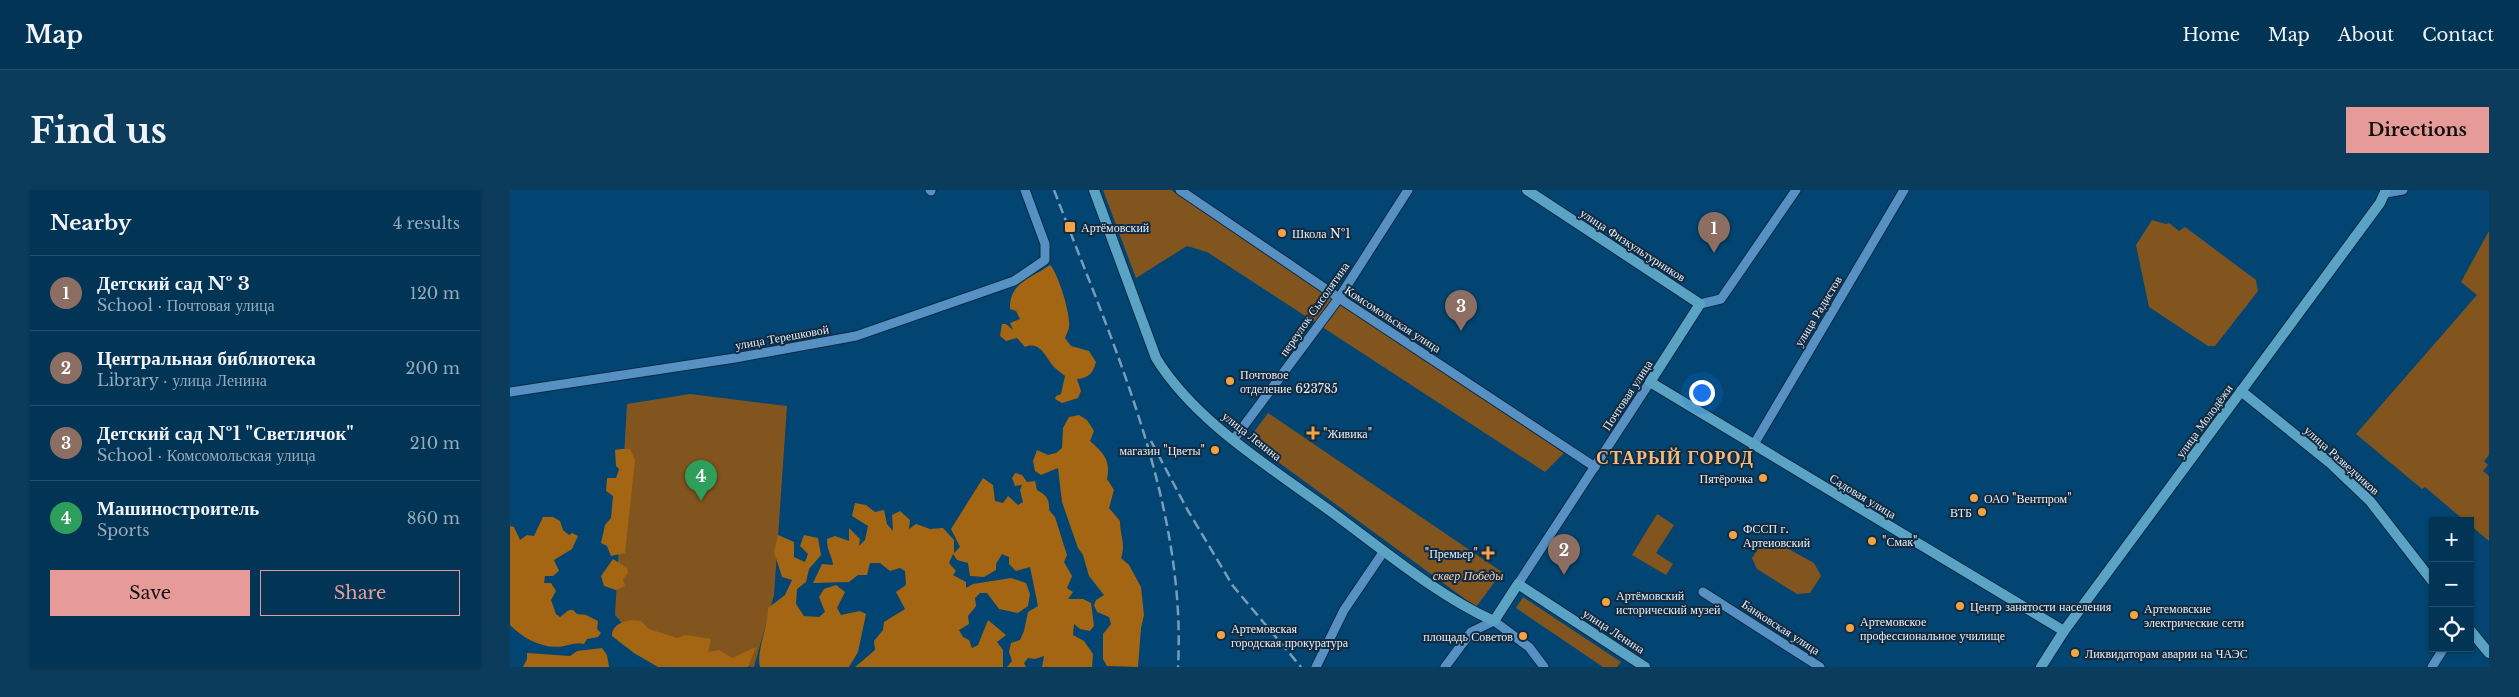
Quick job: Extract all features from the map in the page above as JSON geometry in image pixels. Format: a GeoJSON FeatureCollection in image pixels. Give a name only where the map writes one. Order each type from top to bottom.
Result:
{"type":"FeatureCollection","features":[{"type":"Feature","properties":{"kind":"street","name":"улица Терешковой"},"geometry":{"type":"LineString","coordinates":[[510,392],[735,358],[856,336],[1014,281],[1045,260],[1046,244],[1025,190]]}},
{"type":"Feature","properties":{"kind":"street","name":"улица Ленина"},"geometry":{"type":"LineString","coordinates":[[1094,190],[1156,358],[1170,380],[1187,400],[1234,439],[1384,551],[1474,612],[1494,621]]}},
{"type":"Feature","properties":{"kind":"street","name":"Комсомольская улица"},"geometry":{"type":"LineString","coordinates":[[1180,190],[1339,298],[1594,466]]}},
{"type":"Feature","properties":{"kind":"street","name":"переулок Сысолятина"},"geometry":{"type":"LineString","coordinates":[[1234,439],[1339,298],[1408,190]]}},
{"type":"Feature","properties":{"kind":"street","name":"улица Физкультурников"},"geometry":{"type":"LineString","coordinates":[[1527,190],[1700,304]]}},
{"type":"Feature","properties":{"kind":"street"},"geometry":{"type":"LineString","coordinates":[[1700,304],[1720,299],[1796,190]]}},
{"type":"Feature","properties":{"kind":"street","name":"улица Радистов"},"geometry":{"type":"LineString","coordinates":[[1753,446],[1904,190]]}},
{"type":"Feature","properties":{"kind":"street"},"geometry":{"type":"LineString","coordinates":[[2386,192],[2403,190]]}},
{"type":"Feature","properties":{"kind":"street","name":"улица Молодёжи"},"geometry":{"type":"LineString","coordinates":[[2041,667],[2064,631],[2386,192]]}},
{"type":"Feature","properties":{"kind":"street","name":"Почтовая улица"},"geometry":{"type":"LineString","coordinates":[[1494,621],[1700,304]]}},
{"type":"Feature","properties":{"kind":"street","name":"Садовая улица"},"geometry":{"type":"LineString","coordinates":[[1650,382],[1753,446],[2064,631]]}},
{"type":"Feature","properties":{"kind":"street","name":"улица Разведчиков"},"geometry":{"type":"LineString","coordinates":[[2241,391],[2329,462],[2370,501],[2429,577]]}},
{"type":"Feature","properties":{"kind":"street"},"geometry":{"type":"LineString","coordinates":[[1316,667],[1344,610],[1384,551]]}},
{"type":"Feature","properties":{"kind":"street","name":"улица Ленина"},"geometry":{"type":"LineString","coordinates":[[1518,584],[1645,667]]}},
{"type":"Feature","properties":{"kind":"street","name":"Банковская улица"},"geometry":{"type":"LineString","coordinates":[[1703,592],[1820,667]]}},
{"type":"Feature","properties":{"kind":"street"},"geometry":{"type":"LineString","coordinates":[[1445,667],[1471,632],[1494,621],[1529,647],[1544,667]]}},
{"type":"Feature","properties":{"kind":"street"},"geometry":{"type":"LineString","coordinates":[[2474,635],[2489,653]]}},
{"type":"Feature","properties":{"kind":"street"},"geometry":{"type":"LineString","coordinates":[[2432,667],[2441,652]]}},
{"type":"Feature","properties":{"kind":"green space"},"geometry":{"type":"Polygon","coordinates":[[[1103,190],[1171,190],[1564,453],[1545,472],[1207,252],[1187,246],[1136,278],[1103,190]]]}},
{"type":"Feature","properties":{"kind":"green space"},"geometry":{"type":"Polygon","coordinates":[[[2152,220],[2166,224],[2169,223],[2179,231],[2185,227],[2256,280],[2258,291],[2215,346],[2208,346],[2149,307],[2136,245],[2152,220]]]}},
{"type":"Feature","properties":{"kind":"green space"},"geometry":{"type":"Polygon","coordinates":[[[2489,231],[2489,455],[2484,461],[2488,465],[2483,471],[2489,476],[2489,541],[2474,528],[2474,517],[2460,517],[2425,487],[2422,489],[2356,434],[2477,295],[2461,282],[2489,231]]]}},
{"type":"Feature","properties":{"kind":"green space"},"geometry":{"type":"Polygon","coordinates":[[[690,394],[787,406],[774,595],[754,667],[650,656],[615,615],[627,404],[690,394]]]}},
{"type":"Feature","properties":{"kind":"green space","name":"сквер Победы"},"geometry":{"type":"Polygon","coordinates":[[[1268,413],[1502,572],[1476,607],[1248,440],[1268,413]]]}},
{"type":"Feature","properties":{"kind":"green space"},"geometry":{"type":"Polygon","coordinates":[[[1657,514],[1674,525],[1656,553],[1673,564],[1666,575],[1632,555],[1657,514]]]}},
{"type":"Feature","properties":{"kind":"green space"},"geometry":{"type":"Polygon","coordinates":[[[1774,541],[1814,563],[1821,576],[1810,593],[1797,594],[1757,569],[1752,558],[1762,543],[1774,541]]]}},
{"type":"Feature","properties":{"kind":"green space"},"geometry":{"type":"Polygon","coordinates":[[[1523,597],[1621,662],[1617,667],[1603,667],[1516,608],[1523,597]]]}},
{"type":"Feature","properties":{"kind":"shaded area"},"geometry":{"type":"Polygon","coordinates":[[[1050,265],[1060,285],[1068,313],[1069,328],[1065,338],[1071,346],[1089,351],[1096,362],[1090,374],[1077,379],[1081,391],[1078,398],[1062,403],[1055,399],[1056,396],[1061,394],[1065,376],[1055,368],[1043,352],[1035,346],[1025,347],[1017,338],[1006,341],[1000,336],[1002,324],[1006,324],[1013,330],[1010,323],[1020,319],[1016,311],[1010,309],[1013,293],[1017,287],[1050,265]]]}},
{"type":"Feature","properties":{"kind":"shaded area"},"geometry":{"type":"Polygon","coordinates":[[[1079,415],[1087,420],[1094,431],[1090,441],[1107,461],[1107,479],[1114,490],[1109,508],[1120,521],[1123,544],[1121,558],[1129,565],[1141,587],[1144,615],[1138,667],[1107,666],[1103,659],[1103,634],[1111,624],[1109,617],[1097,612],[1094,605],[1096,600],[1104,595],[1089,576],[1083,555],[1078,548],[1062,502],[1058,468],[1041,475],[1035,471],[1033,461],[1037,450],[1048,455],[1056,453],[1062,448],[1063,428],[1069,417],[1079,415]]]}},
{"type":"Feature","properties":{"kind":"shaded area"},"geometry":{"type":"Polygon","coordinates":[[[630,449],[635,460],[625,553],[611,556],[607,546],[601,543],[605,525],[611,518],[613,496],[606,491],[607,478],[616,478],[619,469],[616,466],[615,450],[630,449]]]}},
{"type":"Feature","properties":{"kind":"shaded area"},"geometry":{"type":"Polygon","coordinates":[[[1015,473],[1022,475],[1027,482],[1035,481],[1037,490],[1048,500],[1049,510],[1055,517],[1067,555],[1064,562],[1072,576],[1067,588],[1073,592],[1068,599],[1083,599],[1091,603],[1094,626],[1090,631],[1080,629],[1074,624],[1073,635],[1084,641],[1093,654],[1092,667],[1042,667],[1044,656],[1035,659],[1028,658],[1024,663],[1026,667],[1007,667],[1012,661],[1009,652],[1011,643],[1020,640],[1028,612],[1038,606],[1030,567],[1016,571],[1009,564],[1009,557],[1002,554],[996,564],[996,570],[984,577],[970,576],[968,563],[957,560],[953,554],[949,563],[956,571],[953,575],[966,582],[966,588],[973,584],[1011,578],[1026,583],[1030,594],[1028,606],[1018,613],[999,609],[987,593],[980,593],[975,598],[976,606],[968,616],[969,624],[959,630],[963,637],[969,640],[972,648],[978,645],[988,620],[1006,635],[997,642],[1003,650],[1003,667],[855,667],[875,650],[874,641],[883,630],[884,622],[905,609],[896,592],[906,585],[905,571],[900,568],[890,571],[880,563],[870,563],[867,575],[858,575],[849,582],[813,583],[822,564],[833,565],[827,539],[835,536],[849,541],[849,528],[860,539],[859,546],[865,540],[868,526],[852,516],[855,503],[866,505],[875,512],[884,510],[887,524],[893,531],[892,515],[900,511],[910,520],[909,529],[916,524],[930,529],[943,528],[954,540],[954,553],[960,547],[951,529],[983,478],[993,485],[995,501],[1003,503],[1008,496],[1018,505],[1023,502],[1020,490],[1022,485],[1015,486],[1012,478],[1015,473]]]}},
{"type":"Feature","properties":{"kind":"shaded area"},"geometry":{"type":"Polygon","coordinates":[[[543,517],[553,517],[560,521],[563,530],[569,535],[572,533],[578,536],[572,549],[554,560],[559,571],[553,576],[545,576],[544,583],[551,583],[556,591],[551,600],[556,614],[560,617],[569,610],[573,610],[577,614],[586,615],[598,621],[597,629],[601,633],[598,637],[587,639],[584,644],[557,647],[542,645],[528,639],[510,625],[510,526],[514,527],[520,540],[527,535],[534,536],[543,517]]]}},
{"type":"Feature","properties":{"kind":"shaded area"},"geometry":{"type":"Polygon","coordinates":[[[778,535],[794,542],[794,557],[805,562],[808,554],[800,546],[804,535],[818,538],[821,555],[809,569],[806,582],[797,589],[796,604],[804,616],[819,617],[825,612],[819,597],[824,589],[836,585],[845,592],[837,608],[841,615],[860,611],[866,614],[858,652],[849,667],[760,667],[759,661],[768,608],[785,595],[792,580],[782,577],[774,552],[778,535]]]}},
{"type":"Feature","properties":{"kind":"shaded area"},"geometry":{"type":"Polygon","coordinates":[[[613,559],[627,568],[628,573],[623,579],[625,586],[616,590],[604,586],[601,576],[613,559]]]}},
{"type":"Feature","properties":{"kind":"shaded area"},"geometry":{"type":"Polygon","coordinates":[[[631,620],[641,621],[649,629],[677,638],[686,635],[711,639],[708,652],[719,650],[732,658],[756,647],[748,667],[658,667],[634,653],[612,636],[612,632],[616,627],[621,623],[631,620]]]}},
{"type":"Feature","properties":{"kind":"shaded area"},"geometry":{"type":"Polygon","coordinates":[[[602,648],[607,655],[609,667],[523,667],[527,659],[527,653],[570,656],[577,651],[602,648]]]}},
{"type":"Feature","properties":{"kind":"railway"},"geometry":{"type":"LineString","coordinates":[[1054,190],[1121,364],[1141,423],[1158,484],[1170,544],[1178,606],[1178,667]]}},
{"type":"Feature","properties":{"kind":"railway"},"geometry":{"type":"LineString","coordinates":[[1151,441],[1187,509],[1233,586],[1301,667]]}},
{"type":"Feature","properties":{"kind":"place","name":"Артёмовский"},"geometry":{"type":"Point","coordinates":[1070,227]}},
{"type":"Feature","properties":{"kind":"place","name":"Школа №1"},"geometry":{"type":"Point","coordinates":[1282,233]}},
{"type":"Feature","properties":{"kind":"place","name":"Детский сад № 3"},"geometry":{"type":"Point","coordinates":[1714,253]}},
{"type":"Feature","properties":{"kind":"place","name":"Детский сад №1 \"Светлячок\""},"geometry":{"type":"Point","coordinates":[1461,331]}},
{"type":"Feature","properties":{"kind":"place","name":"Почтовое отделение 623785"},"geometry":{"type":"Point","coordinates":[1230,381]}},
{"type":"Feature","properties":{"kind":"place","name":"\"Живика\""},"geometry":{"type":"Point","coordinates":[1313,433]}},
{"type":"Feature","properties":{"kind":"place","name":"магазин \"Цветы\""},"geometry":{"type":"Point","coordinates":[1215,450]}},
{"type":"Feature","properties":{"kind":"place","name":"Пятёрочка"},"geometry":{"type":"Point","coordinates":[1763,478]}},
{"type":"Feature","properties":{"kind":"place","name":"ОАО \"Вентпром\""},"geometry":{"type":"Point","coordinates":[1974,498]}},
{"type":"Feature","properties":{"kind":"place","name":"Машиностроитель"},"geometry":{"type":"Point","coordinates":[701,501]}},
{"type":"Feature","properties":{"kind":"place","name":"ВТБ"},"geometry":{"type":"Point","coordinates":[1982,512]}},
{"type":"Feature","properties":{"kind":"place","name":"ФССП г. Артеиовский"},"geometry":{"type":"Point","coordinates":[1733,535]}},
{"type":"Feature","properties":{"kind":"place","name":"\"Смак\""},"geometry":{"type":"Point","coordinates":[1872,541]}},
{"type":"Feature","properties":{"kind":"place","name":"\"Премьер\""},"geometry":{"type":"Point","coordinates":[1488,553]}},
{"type":"Feature","properties":{"kind":"place","name":"Центральная библиотека"},"geometry":{"type":"Point","coordinates":[1564,575]}},
{"type":"Feature","properties":{"kind":"place","name":"Артёмовский исторический музей"},"geometry":{"type":"Point","coordinates":[1606,602]}},
{"type":"Feature","properties":{"kind":"place","name":"Центр занятости населения"},"geometry":{"type":"Point","coordinates":[1960,606]}},
{"type":"Feature","properties":{"kind":"place","name":"Артемовские электрические сети"},"geometry":{"type":"Point","coordinates":[2134,615]}},
{"type":"Feature","properties":{"kind":"place","name":"Артемовское профессиональное училище"},"geometry":{"type":"Point","coordinates":[1850,628]}},
{"type":"Feature","properties":{"kind":"place","name":"Артемовская городская прокуратура"},"geometry":{"type":"Point","coordinates":[1221,635]}},
{"type":"Feature","properties":{"kind":"place","name":"площадь Советов"},"geometry":{"type":"Point","coordinates":[1523,636]}},
{"type":"Feature","properties":{"kind":"place","name":"Ликвидаторам аварии на ЧАЭС"},"geometry":{"type":"Point","coordinates":[2075,653]}},
{"type":"Feature","properties":{"kind":"district","name":"СТАРЫЙ ГОРОД"},"geometry":{"type":"Point","coordinates":[1675,458]}}]}
